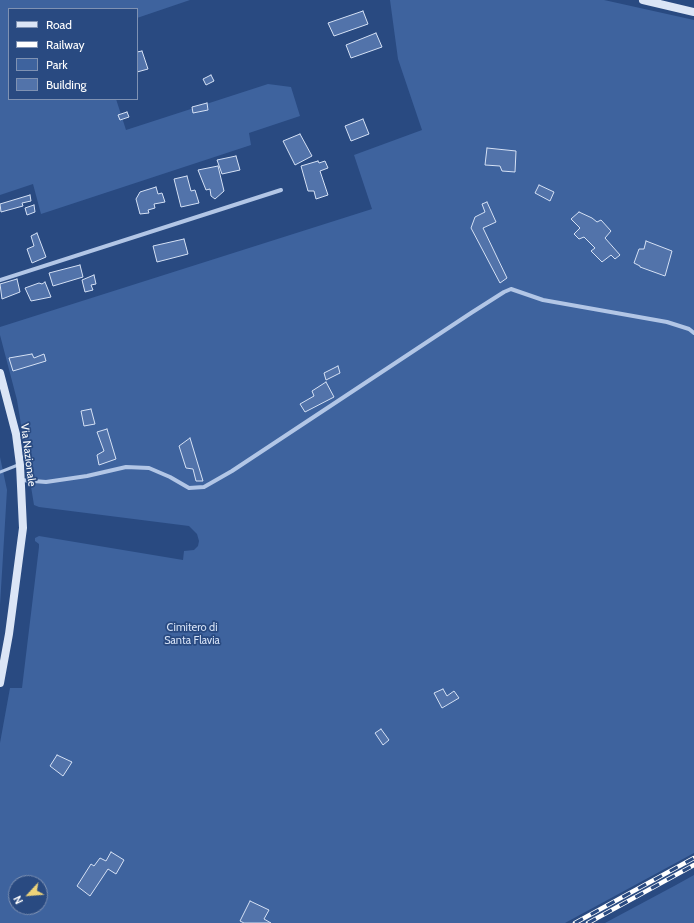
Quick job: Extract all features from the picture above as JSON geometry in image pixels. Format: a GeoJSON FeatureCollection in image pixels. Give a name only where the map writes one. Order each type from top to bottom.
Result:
{"type":"FeatureCollection","features":[{"type":"Feature","properties":{"kind":"main road"},"geometry":{"type":"LineString","coordinates":[[643,0],[694,12]]}},
{"type":"Feature","properties":{"kind":"main road","name":"Via Nazionale"},"geometry":{"type":"LineString","coordinates":[[0,373],[16,434],[20,465],[23,528],[19,566],[0,683]]}},
{"type":"Feature","properties":{"kind":"street"},"geometry":{"type":"LineString","coordinates":[[0,280],[281,190]]}},
{"type":"Feature","properties":{"kind":"street"},"geometry":{"type":"LineString","coordinates":[[21,480],[46,482],[87,476],[126,467],[149,468],[170,477],[189,488],[204,487],[232,471],[470,313],[511,289],[543,300],[667,322],[689,329],[694,334]]}},
{"type":"Feature","properties":{"kind":"lane"},"geometry":{"type":"LineString","coordinates":[[0,472],[20,465]]}},
{"type":"Feature","properties":{"kind":"green space"},"geometry":{"type":"Polygon","coordinates":[[[0,0],[190,0],[138,18],[138,8],[8,8],[8,100],[116,100],[126,130],[268,84],[291,87],[300,116],[249,133],[251,145],[41,214],[33,184],[0,195],[0,0]]]}},
{"type":"Feature","properties":{"kind":"green space","name":"Cimitero di Santa Flavia"},"geometry":{"type":"Polygon","coordinates":[[[390,0],[604,0],[694,20],[694,853],[565,923],[0,923],[0,743],[10,688],[22,688],[39,547],[39,544],[35,541],[35,538],[39,536],[183,560],[184,551],[194,550],[198,546],[199,541],[197,534],[189,526],[39,507],[34,505],[17,400],[0,335],[0,327],[372,209],[354,155],[422,130],[398,59],[390,0]]]}},
{"type":"Feature","properties":{"kind":"green space"},"geometry":{"type":"Polygon","coordinates":[[[0,457],[7,490],[0,605],[0,457]]]}},
{"type":"Feature","properties":{"kind":"green space"},"geometry":{"type":"Polygon","coordinates":[[[694,875],[694,923],[605,923],[676,885],[694,875]]]}},
{"type":"Feature","properties":{"kind":"building"},"geometry":{"type":"Polygon","coordinates":[[[363,11],[368,24],[334,36],[328,23],[363,11]]]}},
{"type":"Feature","properties":{"kind":"building"},"geometry":{"type":"Polygon","coordinates":[[[376,33],[382,47],[351,58],[346,45],[376,33]]]}},
{"type":"Feature","properties":{"kind":"building"},"geometry":{"type":"Polygon","coordinates":[[[142,51],[148,69],[138,72],[138,52],[142,51]]]}},
{"type":"Feature","properties":{"kind":"building"},"geometry":{"type":"Polygon","coordinates":[[[211,75],[214,81],[206,85],[203,79],[211,75]]]}},
{"type":"Feature","properties":{"kind":"building"},"geometry":{"type":"Polygon","coordinates":[[[207,103],[208,110],[193,113],[192,107],[207,103]]]}},
{"type":"Feature","properties":{"kind":"building"},"geometry":{"type":"Polygon","coordinates":[[[127,112],[129,117],[120,120],[118,115],[127,112]]]}},
{"type":"Feature","properties":{"kind":"building"},"geometry":{"type":"Polygon","coordinates":[[[363,119],[369,134],[351,141],[345,126],[363,119]]]}},
{"type":"Feature","properties":{"kind":"building"},"geometry":{"type":"Polygon","coordinates":[[[300,134],[312,156],[295,165],[283,141],[300,134]]]}},
{"type":"Feature","properties":{"kind":"building"},"geometry":{"type":"Polygon","coordinates":[[[487,148],[516,151],[515,172],[502,171],[500,166],[485,165],[487,148]]]}},
{"type":"Feature","properties":{"kind":"building"},"geometry":{"type":"Polygon","coordinates":[[[236,156],[240,170],[222,174],[217,160],[236,156]]]}},
{"type":"Feature","properties":{"kind":"building"},"geometry":{"type":"Polygon","coordinates":[[[318,161],[319,163],[325,161],[328,168],[320,171],[328,195],[316,199],[314,191],[308,191],[301,166],[318,161]]]}},
{"type":"Feature","properties":{"kind":"building"},"geometry":{"type":"Polygon","coordinates":[[[218,166],[224,191],[215,199],[211,196],[210,189],[206,190],[198,170],[218,166]]]}},
{"type":"Feature","properties":{"kind":"building"},"geometry":{"type":"Polygon","coordinates":[[[187,176],[191,191],[195,190],[199,203],[181,207],[174,179],[187,176]]]}},
{"type":"Feature","properties":{"kind":"building"},"geometry":{"type":"Polygon","coordinates":[[[539,185],[554,192],[550,201],[535,193],[539,185]]]}},
{"type":"Feature","properties":{"kind":"building"},"geometry":{"type":"Polygon","coordinates":[[[156,187],[158,194],[162,193],[165,202],[154,204],[155,208],[148,210],[149,213],[140,214],[136,199],[140,192],[156,187]]]}},
{"type":"Feature","properties":{"kind":"building"},"geometry":{"type":"Polygon","coordinates":[[[30,195],[31,201],[22,203],[23,206],[1,212],[0,204],[30,195]]]}},
{"type":"Feature","properties":{"kind":"building"},"geometry":{"type":"Polygon","coordinates":[[[487,202],[496,222],[483,228],[507,278],[500,283],[471,228],[475,217],[485,212],[482,204],[487,202]]]}},
{"type":"Feature","properties":{"kind":"building"},"geometry":{"type":"Polygon","coordinates":[[[34,205],[35,212],[27,215],[25,208],[34,205]]]}},
{"type":"Feature","properties":{"kind":"building"},"geometry":{"type":"Polygon","coordinates":[[[579,212],[597,222],[601,220],[611,231],[605,238],[620,255],[615,259],[611,255],[602,262],[591,251],[595,248],[584,237],[579,239],[574,234],[580,228],[571,219],[579,212]]]}},
{"type":"Feature","properties":{"kind":"building"},"geometry":{"type":"Polygon","coordinates":[[[37,233],[46,257],[32,263],[27,249],[34,246],[31,236],[37,233]]]}},
{"type":"Feature","properties":{"kind":"building"},"geometry":{"type":"Polygon","coordinates":[[[184,239],[188,254],[157,262],[153,246],[184,239]]]}},
{"type":"Feature","properties":{"kind":"building"},"geometry":{"type":"Polygon","coordinates":[[[646,241],[672,251],[665,276],[640,267],[634,263],[639,249],[644,249],[646,241]]]}},
{"type":"Feature","properties":{"kind":"building"},"geometry":{"type":"Polygon","coordinates":[[[80,265],[83,277],[53,286],[49,273],[80,265]]]}},
{"type":"Feature","properties":{"kind":"building"},"geometry":{"type":"Polygon","coordinates":[[[94,275],[96,284],[91,285],[93,290],[85,292],[82,280],[94,275]]]}},
{"type":"Feature","properties":{"kind":"building"},"geometry":{"type":"Polygon","coordinates":[[[17,279],[20,292],[2,299],[0,284],[17,279]]]}},
{"type":"Feature","properties":{"kind":"building"},"geometry":{"type":"Polygon","coordinates":[[[45,282],[51,297],[31,301],[25,288],[45,282]]]}},
{"type":"Feature","properties":{"kind":"building"},"geometry":{"type":"Polygon","coordinates":[[[32,354],[34,358],[44,354],[46,361],[13,371],[9,358],[32,354]]]}},
{"type":"Feature","properties":{"kind":"building"},"geometry":{"type":"Polygon","coordinates":[[[338,366],[340,373],[326,380],[324,373],[338,366]]]}},
{"type":"Feature","properties":{"kind":"building"},"geometry":{"type":"Polygon","coordinates":[[[326,382],[334,397],[305,412],[300,404],[314,396],[312,391],[326,382]]]}},
{"type":"Feature","properties":{"kind":"building"},"geometry":{"type":"Polygon","coordinates":[[[91,409],[95,424],[84,426],[81,411],[91,409]]]}},
{"type":"Feature","properties":{"kind":"building"},"geometry":{"type":"Polygon","coordinates":[[[107,429],[116,459],[99,465],[97,455],[104,451],[97,432],[107,429]]]}},
{"type":"Feature","properties":{"kind":"building"},"geometry":{"type":"Polygon","coordinates":[[[190,438],[203,481],[196,481],[193,469],[186,468],[179,446],[190,438]]]}},
{"type":"Feature","properties":{"kind":"building"},"geometry":{"type":"Polygon","coordinates":[[[443,689],[447,696],[454,691],[459,698],[442,708],[434,693],[443,689]]]}},
{"type":"Feature","properties":{"kind":"building"},"geometry":{"type":"Polygon","coordinates":[[[381,729],[389,740],[383,745],[375,733],[381,729]]]}},
{"type":"Feature","properties":{"kind":"building"},"geometry":{"type":"Polygon","coordinates":[[[57,755],[72,762],[63,776],[50,766],[57,755]]]}},
{"type":"Feature","properties":{"kind":"building"},"geometry":{"type":"Polygon","coordinates":[[[111,852],[124,860],[116,874],[108,869],[90,896],[77,886],[91,864],[94,866],[100,858],[106,861],[111,852]]]}},
{"type":"Feature","properties":{"kind":"building"},"geometry":{"type":"Polygon","coordinates":[[[250,901],[269,910],[264,919],[271,923],[244,923],[240,921],[250,901]]]}},
{"type":"Feature","properties":{"kind":"railway"},"geometry":{"type":"LineString","coordinates":[[575,923],[694,858]]}},
{"type":"Feature","properties":{"kind":"railway"},"geometry":{"type":"LineString","coordinates":[[588,923],[694,865]]}}]}
